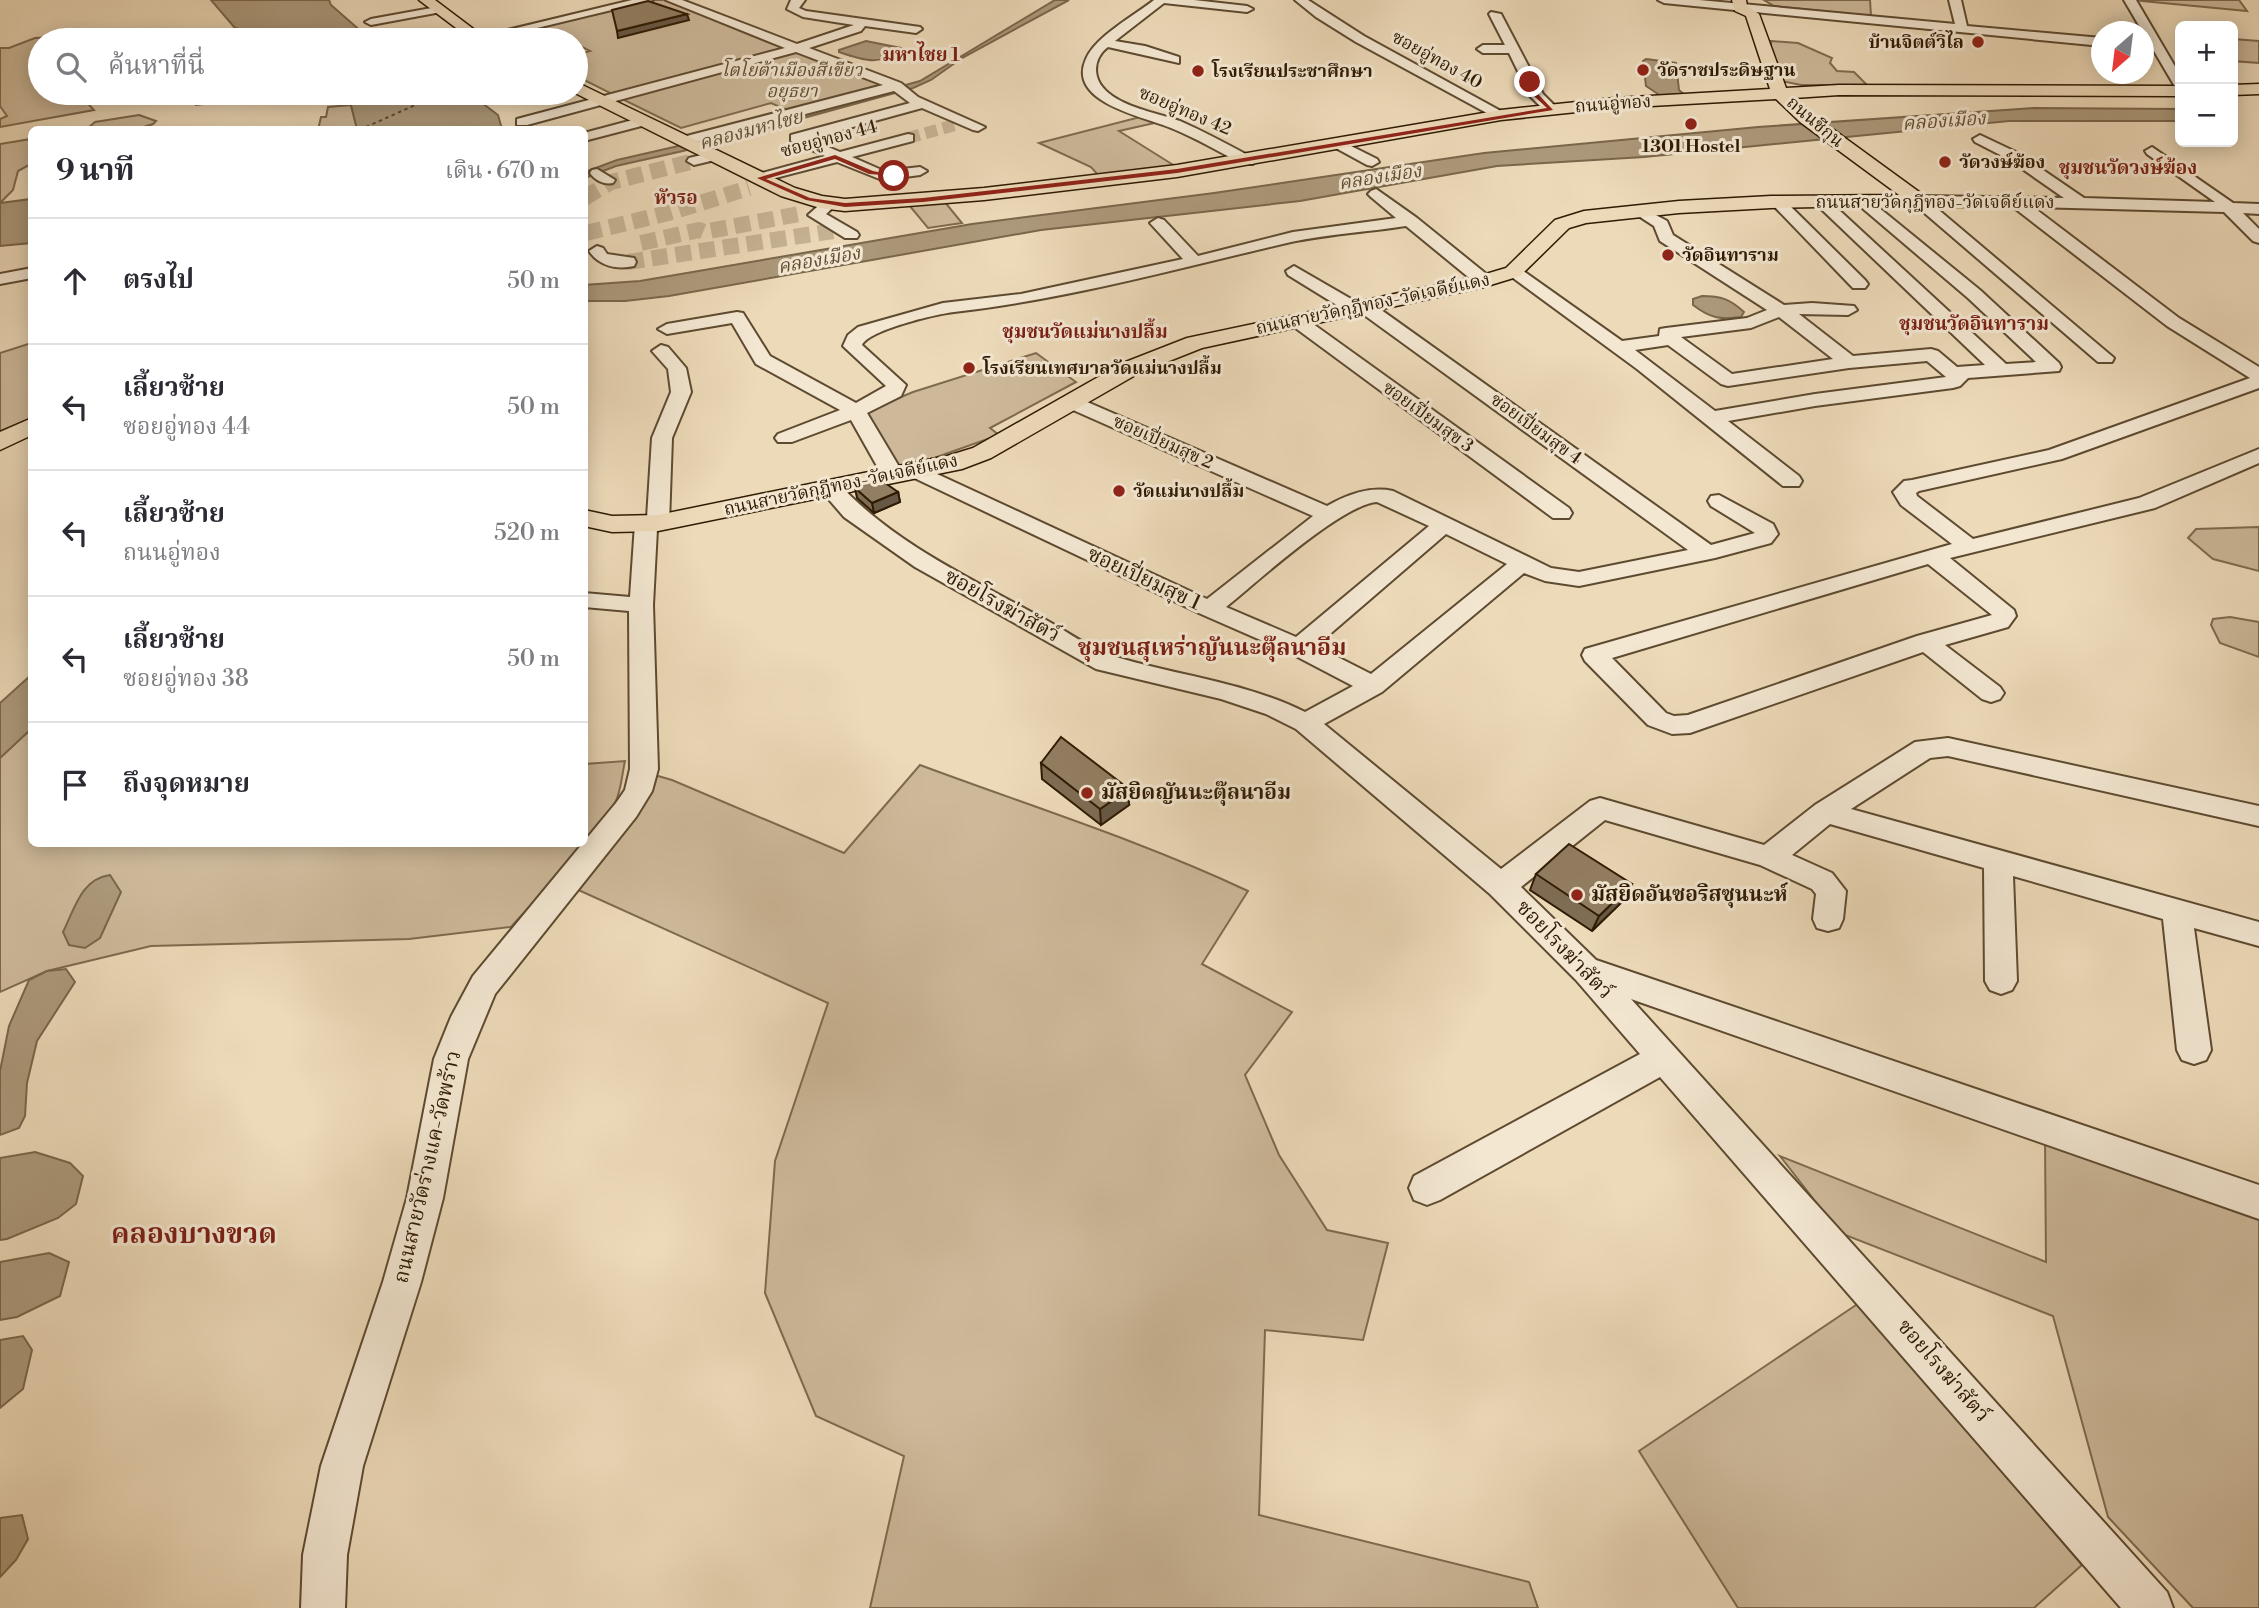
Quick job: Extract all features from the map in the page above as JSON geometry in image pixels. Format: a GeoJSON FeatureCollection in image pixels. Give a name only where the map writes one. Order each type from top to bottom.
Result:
{"type":"FeatureCollection","features":[{"type":"Feature","properties":{"kind":"main road"},"geometry":{"type":"LineString","coordinates":[[427,2],[461,28]]}},
{"type":"Feature","properties":{"kind":"main road","name":"ถนนชีกุน"},"geometry":{"type":"LineString","coordinates":[[1750,6],[1779,92],[1806,118],[1919,201]]}},
{"type":"Feature","properties":{"kind":"main road"},"geometry":{"type":"LineString","coordinates":[[2238,90],[2259,89]]}},
{"type":"Feature","properties":{"kind":"main road","name":"ถนนอู่ทอง"},"geometry":{"type":"LineString","coordinates":[[588,93],[691,148],[714,156],[759,183],[808,199],[824,208],[923,200],[1248,161],[1501,115],[1551,109],[1779,92],[2175,91]]}},
{"type":"Feature","properties":{"kind":"main road","name":"ถนนสายวัดกุฎีทอง-วัดเจดีย์แดง"},"geometry":{"type":"LineString","coordinates":[[588,519],[612,524],[652,524],[904,473],[982,453],[1141,363],[1195,343],[1484,281],[1513,272],[1524,265],[1553,231],[1570,220],[1640,211],[1778,202],[1919,201]]}},
{"type":"Feature","properties":{"kind":"main road"},"geometry":{"type":"LineString","coordinates":[[0,442],[28,427]]}},
{"type":"Feature","properties":{"kind":"street"},"geometry":{"type":"LineString","coordinates":[[528,28],[647,0]]}},
{"type":"Feature","properties":{"kind":"street"},"geometry":{"type":"LineString","coordinates":[[672,0],[900,89],[923,104],[966,125]]}},
{"type":"Feature","properties":{"kind":"street"},"geometry":{"type":"LineString","coordinates":[[799,0],[792,6],[796,12],[916,29]]}},
{"type":"Feature","properties":{"kind":"street"},"geometry":{"type":"LineString","coordinates":[[1105,43],[1162,0],[1247,9]]}},
{"type":"Feature","properties":{"kind":"street","name":"ซอยอู่ทอง 40"},"geometry":{"type":"LineString","coordinates":[[1301,0],[1320,15],[1501,115]]}},
{"type":"Feature","properties":{"kind":"street"},"geometry":{"type":"LineString","coordinates":[[1664,0],[1750,6]]}},
{"type":"Feature","properties":{"kind":"street"},"geometry":{"type":"LineString","coordinates":[[1700,0],[2091,41]]}},
{"type":"Feature","properties":{"kind":"street"},"geometry":{"type":"LineString","coordinates":[[1955,0],[1962,28]]}},
{"type":"Feature","properties":{"kind":"street"},"geometry":{"type":"LineString","coordinates":[[2130,0],[2139,21]]}},
{"type":"Feature","properties":{"kind":"street"},"geometry":{"type":"LineString","coordinates":[[371,22],[427,2]]}},
{"type":"Feature","properties":{"kind":"street"},"geometry":{"type":"LineString","coordinates":[[1495,14],[1537,96],[1551,109]]}},
{"type":"Feature","properties":{"kind":"street"},"geometry":{"type":"LineString","coordinates":[[522,122],[797,48],[857,29],[860,24],[857,22]]}},
{"type":"Feature","properties":{"kind":"street"},"geometry":{"type":"LineString","coordinates":[[1105,43],[1157,53],[1175,60]]}},
{"type":"Feature","properties":{"kind":"street","name":"ซอยอู่ทอง 42"},"geometry":{"type":"LineString","coordinates":[[1105,43],[1092,56],[1088,69],[1097,89],[1106,98],[1198,135],[1248,161]]}},
{"type":"Feature","properties":{"kind":"street"},"geometry":{"type":"LineString","coordinates":[[1483,49],[1512,49]]}},
{"type":"Feature","properties":{"kind":"street"},"geometry":{"type":"LineString","coordinates":[[2154,52],[2179,84]]}},
{"type":"Feature","properties":{"kind":"street"},"geometry":{"type":"LineString","coordinates":[[691,148],[900,89]]}},
{"type":"Feature","properties":{"kind":"street"},"geometry":{"type":"LineString","coordinates":[[920,171],[881,176],[796,138],[923,104]]}},
{"type":"Feature","properties":{"kind":"street"},"geometry":{"type":"LineString","coordinates":[[588,136],[644,121]]}},
{"type":"Feature","properties":{"kind":"street","name":"ซอยอู่ทอง 44"},"geometry":{"type":"LineString","coordinates":[[759,183],[835,157],[908,138]]}},
{"type":"Feature","properties":{"kind":"street"},"geometry":{"type":"LineString","coordinates":[[1980,139],[2013,156],[2080,202]]}},
{"type":"Feature","properties":{"kind":"street"},"geometry":{"type":"LineString","coordinates":[[1339,144],[1372,163]]}},
{"type":"Feature","properties":{"kind":"street"},"geometry":{"type":"LineString","coordinates":[[2152,151],[2228,207],[2259,238]]}},
{"type":"Feature","properties":{"kind":"street"},"geometry":{"type":"LineString","coordinates":[[1376,194],[1484,281]]}},
{"type":"Feature","properties":{"kind":"street"},"geometry":{"type":"LineString","coordinates":[[1821,201],[2001,370]]}},
{"type":"Feature","properties":{"kind":"street"},"geometry":{"type":"LineString","coordinates":[[1862,201],[1974,294],[2052,367],[1956,373]]}},
{"type":"Feature","properties":{"kind":"street"},"geometry":{"type":"LineString","coordinates":[[1919,201],[2105,358]]}},
{"type":"Feature","properties":{"kind":"street","name":"ถนนสายวัดกุฎีทอง-วัดเจดีย์แดง"},"geometry":{"type":"LineString","coordinates":[[1919,201],[2080,202],[2259,209]]}},
{"type":"Feature","properties":{"kind":"street"},"geometry":{"type":"LineString","coordinates":[[2016,201],[2173,322],[2259,375]]}},
{"type":"Feature","properties":{"kind":"street"},"geometry":{"type":"LineString","coordinates":[[1778,202],[1858,284]]}},
{"type":"Feature","properties":{"kind":"street"},"geometry":{"type":"LineString","coordinates":[[799,214],[824,208]]}},
{"type":"Feature","properties":{"kind":"street"},"geometry":{"type":"LineString","coordinates":[[824,208],[816,215],[842,232]]}},
{"type":"Feature","properties":{"kind":"street"},"geometry":{"type":"LineString","coordinates":[[1640,211],[1661,224],[1666,238],[1779,311],[1849,362]]}},
{"type":"Feature","properties":{"kind":"street"},"geometry":{"type":"LineString","coordinates":[[785,438],[856,411],[894,392],[897,385],[852,346],[854,340],[864,331],[943,308],[1021,299],[1195,262],[1293,237],[1411,221]]}},
{"type":"Feature","properties":{"kind":"street"},"geometry":{"type":"LineString","coordinates":[[1158,223],[1195,262]]}},
{"type":"Feature","properties":{"kind":"street"},"geometry":{"type":"LineString","coordinates":[[598,252],[601,257],[619,263],[623,255]]}},
{"type":"Feature","properties":{"kind":"street","name":"ซอยเปี่ยมสุข 4"},"geometry":{"type":"LineString","coordinates":[[1294,271],[1359,307],[1707,553]]}},
{"type":"Feature","properties":{"kind":"street"},"geometry":{"type":"LineString","coordinates":[[1513,272],[1619,347],[1791,481]]}},
{"type":"Feature","properties":{"kind":"street"},"geometry":{"type":"LineString","coordinates":[[0,279],[28,274]]}},
{"type":"Feature","properties":{"kind":"street"},"geometry":{"type":"LineString","coordinates":[[1708,418],[1958,380],[1956,373],[1931,355],[1849,362],[1728,380],[1666,333],[1751,323],[1779,311],[1812,308],[1848,310]]}},
{"type":"Feature","properties":{"kind":"street"},"geometry":{"type":"LineString","coordinates":[[667,329],[737,317],[763,360],[856,411],[904,473]]}},
{"type":"Feature","properties":{"kind":"street","name":"ซอยเปี่ยมสุข 3"},"geometry":{"type":"LineString","coordinates":[[1296,320],[1561,513]]}},
{"type":"Feature","properties":{"kind":"street"},"geometry":{"type":"LineString","coordinates":[[1619,347],[1672,339]]}},
{"type":"Feature","properties":{"kind":"street","name":"ถนนสายวัดร่างแค-วัดพร้าว"},"geometry":{"type":"LineString","coordinates":[[323,1608],[326,1555],[342,1466],[402,1282],[425,1198],[451,1059],[467,1017],[484,985],[618,821],[638,791],[644,769],[640,605],[662,438],[681,391],[677,368],[661,351]]}},
{"type":"Feature","properties":{"kind":"street"},"geometry":{"type":"LineString","coordinates":[[1968,546],[1909,500],[1904,492],[1912,486],[2055,455],[2259,381]]}},
{"type":"Feature","properties":{"kind":"street","name":"ซอยเปี่ยมสุข 2"},"geometry":{"type":"LineString","coordinates":[[1071,401],[1328,514]]}},
{"type":"Feature","properties":{"kind":"street"},"geometry":{"type":"LineString","coordinates":[[1932,556],[2002,610],[2004,616],[1999,622],[1926,642],[1690,724],[1672,725],[1657,719],[1594,655],[1932,556],[1968,546],[2147,503],[2259,455]]}},
{"type":"Feature","properties":{"kind":"street","name":"ซอยเปี่ยมสุข 1"},"geometry":{"type":"LineString","coordinates":[[904,473],[1299,647],[1373,686]]}},
{"type":"Feature","properties":{"kind":"street","name":"ซอยโรงฆ่าสัตว์"},"geometry":{"type":"LineString","coordinates":[[831,488],[852,512],[923,562],[1105,663],[1227,692],[1276,708],[1305,723],[1502,886],[1587,971],[1867,1284],[2151,1608]]}},
{"type":"Feature","properties":{"kind":"street"},"geometry":{"type":"LineString","coordinates":[[1209,609],[1328,514],[1371,494],[1385,496],[1558,578],[1579,579],[1707,553],[1763,538],[1767,534],[1765,529],[1719,501]]}},
{"type":"Feature","properties":{"kind":"street"},"geometry":{"type":"LineString","coordinates":[[1299,647],[1443,524]]}},
{"type":"Feature","properties":{"kind":"street"},"geometry":{"type":"LineString","coordinates":[[1305,723],[1373,686],[1522,563]]}},
{"type":"Feature","properties":{"kind":"street"},"geometry":{"type":"LineString","coordinates":[[588,600],[640,605]]}},
{"type":"Feature","properties":{"kind":"street"},"geometry":{"type":"LineString","coordinates":[[1926,642],[1991,693]]}},
{"type":"Feature","properties":{"kind":"street"},"geometry":{"type":"LineString","coordinates":[[1769,857],[1825,812],[1924,749],[1934,746],[2259,816]]}},
{"type":"Feature","properties":{"kind":"street"},"geometry":{"type":"LineString","coordinates":[[1502,886],[1600,808],[1769,857],[1822,881],[1831,891],[1828,919]]}},
{"type":"Feature","properties":{"kind":"street"},"geometry":{"type":"LineString","coordinates":[[1825,812],[2259,934]]}},
{"type":"Feature","properties":{"kind":"street"},"geometry":{"type":"LineString","coordinates":[[1998,860],[2001,981]]}},
{"type":"Feature","properties":{"kind":"street"},"geometry":{"type":"LineString","coordinates":[[2177,911],[2194,1050]]}},
{"type":"Feature","properties":{"kind":"street"},"geometry":{"type":"LineString","coordinates":[[1587,971],[2259,1202]]}},
{"type":"Feature","properties":{"kind":"street"},"geometry":{"type":"LineString","coordinates":[[1427,1188],[1664,1058]]}},
{"type":"Feature","properties":{"kind":"green space"},"geometry":{"type":"Polygon","coordinates":[[[653,0],[664,0],[788,48],[614,95],[588,82],[588,28],[532,28],[653,0]]]}},
{"type":"Feature","properties":{"kind":"green space"},"geometry":{"type":"Polygon","coordinates":[[[1764,0],[1870,0],[1871,16],[1774,6],[1764,0]]]}},
{"type":"Feature","properties":{"kind":"green space"},"geometry":{"type":"Polygon","coordinates":[[[2135,0],[2239,0],[2247,11],[2142,1],[2135,0]]]}},
{"type":"Feature","properties":{"kind":"green space"},"geometry":{"type":"Polygon","coordinates":[[[2238,39],[2259,41],[2259,63],[2238,61],[2238,39]]]}},
{"type":"Feature","properties":{"kind":"green space"},"geometry":{"type":"Polygon","coordinates":[[[28,41],[28,105],[89,105],[94,110],[0,127],[0,119],[7,116],[0,106],[0,48],[9,48],[28,41]]]}},
{"type":"Feature","properties":{"kind":"green space"},"geometry":{"type":"Polygon","coordinates":[[[1771,41],[1798,43],[1832,58],[1830,63],[1837,71],[1854,72],[1867,85],[1801,85],[1781,81],[1771,51],[1771,41]]]}},
{"type":"Feature","properties":{"kind":"green space","name":"โตโยต้าเมืองสีเขียว อยุธยา"},"geometry":{"type":"Polygon","coordinates":[[[795,51],[887,86],[787,110],[771,103],[681,128],[620,98],[795,51]]]}},
{"type":"Feature","properties":{"kind":"green space"},"geometry":{"type":"Polygon","coordinates":[[[351,105],[356,126],[319,126],[321,117],[326,117],[328,107],[351,105]]]}},
{"type":"Feature","properties":{"kind":"green space"},"geometry":{"type":"Polygon","coordinates":[[[139,115],[156,121],[147,126],[90,126],[95,122],[139,115]]]}},
{"type":"Feature","properties":{"kind":"green space"},"geometry":{"type":"Polygon","coordinates":[[[1144,116],[1159,122],[1119,131],[1175,166],[1099,176],[1091,167],[1039,143],[1144,116]]]}},
{"type":"Feature","properties":{"kind":"green space"},"geometry":{"type":"Polygon","coordinates":[[[28,139],[28,166],[18,171],[13,190],[0,203],[0,144],[28,139]]]}},
{"type":"Feature","properties":{"kind":"green space"},"geometry":{"type":"Polygon","coordinates":[[[944,201],[962,223],[928,228],[909,205],[944,201]]]}},
{"type":"Feature","properties":{"kind":"green space"},"geometry":{"type":"Polygon","coordinates":[[[28,344],[28,420],[0,434],[0,353],[28,344]]]}},
{"type":"Feature","properties":{"kind":"green space"},"geometry":{"type":"Polygon","coordinates":[[[1036,353],[1076,382],[990,428],[999,435],[934,458],[897,467],[863,413],[913,392],[1036,353]]]}},
{"type":"Feature","properties":{"kind":"green space"},"geometry":{"type":"Polygon","coordinates":[[[2259,527],[2259,571],[2213,559],[2188,538],[2196,529],[2259,527]]]}},
{"type":"Feature","properties":{"kind":"green space"},"geometry":{"type":"Polygon","coordinates":[[[2230,617],[2259,622],[2259,657],[2220,643],[2211,625],[2213,619],[2230,617]]]}},
{"type":"Feature","properties":{"kind":"green space"},"geometry":{"type":"Polygon","coordinates":[[[28,732],[28,847],[584,847],[511,927],[409,939],[151,946],[47,971],[0,992],[0,758],[28,732]]]}},
{"type":"Feature","properties":{"kind":"green space"},"geometry":{"type":"Polygon","coordinates":[[[625,761],[617,799],[588,842],[588,764],[625,761]]]}},
{"type":"Feature","properties":{"kind":"green space"},"geometry":{"type":"Polygon","coordinates":[[[920,765],[1127,840],[1248,891],[1202,964],[1292,1012],[1245,1075],[1279,1155],[1327,1230],[1388,1243],[1363,1340],[1265,1330],[1259,1515],[1529,1582],[1538,1608],[870,1608],[904,1456],[816,1416],[765,1293],[775,1161],[828,1003],[574,888],[651,774],[672,780],[844,853],[920,765]]]}},
{"type":"Feature","properties":{"kind":"green space"},"geometry":{"type":"Polygon","coordinates":[[[2045,1139],[2259,1214],[2259,1608],[2193,1608],[2108,1517],[2053,1316],[1840,1233],[1780,1156],[2046,1262],[2045,1139]]]}},
{"type":"Feature","properties":{"kind":"green space"},"geometry":{"type":"Polygon","coordinates":[[[1859,1303],[2082,1565],[2034,1608],[1738,1608],[1639,1451],[1859,1303]]]}},
{"type":"Feature","properties":{"kind":"water"},"geometry":{"type":"Polygon","coordinates":[[[211,0],[329,0],[331,5],[357,28],[236,28],[211,0]]]}},
{"type":"Feature","properties":{"kind":"water","name":"คลองมหาไชย"},"geometry":{"type":"Polygon","coordinates":[[[1055,0],[1069,0],[913,88],[683,151],[616,166],[588,177],[588,171],[617,160],[709,139],[920,81],[1055,0]]]}},
{"type":"Feature","properties":{"kind":"water"},"geometry":{"type":"Polygon","coordinates":[[[866,41],[906,49],[881,60],[858,58],[839,52],[866,41]]]}},
{"type":"Feature","properties":{"kind":"water"},"geometry":{"type":"Polygon","coordinates":[[[1646,59],[1676,63],[1679,90],[1685,95],[1661,96],[1646,86],[1643,61],[1646,59]]]}},
{"type":"Feature","properties":{"kind":"water"},"geometry":{"type":"Polygon","coordinates":[[[351,105],[485,105],[498,115],[501,126],[356,126],[351,105]]]}},
{"type":"Feature","properties":{"kind":"water","name":"คลองเมือง"},"geometry":{"type":"Polygon","coordinates":[[[2034,108],[2175,109],[2175,121],[2009,121],[1644,157],[1497,166],[1300,201],[1041,230],[669,296],[625,301],[588,301],[588,285],[640,281],[972,224],[1214,193],[1484,153],[1758,127],[2034,108]]]}},
{"type":"Feature","properties":{"kind":"water"},"geometry":{"type":"Polygon","coordinates":[[[28,199],[28,243],[0,246],[0,203],[28,199]]]}},
{"type":"Feature","properties":{"kind":"water"},"geometry":{"type":"Polygon","coordinates":[[[1702,296],[1725,299],[1744,312],[1741,317],[1734,318],[1710,315],[1693,305],[1693,299],[1702,296]]]}},
{"type":"Feature","properties":{"kind":"water"},"geometry":{"type":"Polygon","coordinates":[[[28,678],[28,732],[0,758],[0,703],[28,678]]]}},
{"type":"Feature","properties":{"kind":"water"},"geometry":{"type":"Polygon","coordinates":[[[110,875],[121,892],[100,938],[85,948],[69,945],[63,932],[75,904],[92,882],[110,875]]]}},
{"type":"Feature","properties":{"kind":"water"},"geometry":{"type":"Polygon","coordinates":[[[66,969],[75,982],[37,1041],[27,1083],[25,1116],[19,1128],[0,1135],[0,1071],[9,1026],[29,980],[47,971],[66,969]]]}},
{"type":"Feature","properties":{"kind":"water"},"geometry":{"type":"Polygon","coordinates":[[[35,1152],[70,1163],[83,1176],[76,1204],[58,1218],[0,1240],[0,1158],[35,1152]]]}},
{"type":"Feature","properties":{"kind":"water"},"geometry":{"type":"Polygon","coordinates":[[[49,1253],[69,1262],[60,1296],[17,1317],[0,1320],[0,1262],[49,1253]]]}},
{"type":"Feature","properties":{"kind":"water"},"geometry":{"type":"Polygon","coordinates":[[[23,1336],[32,1350],[23,1389],[0,1408],[0,1340],[23,1336]]]}},
{"type":"Feature","properties":{"kind":"water"},"geometry":{"type":"Polygon","coordinates":[[[22,1515],[28,1539],[16,1560],[0,1577],[0,1518],[22,1515]]]}},
{"type":"Feature","properties":{"kind":"building"},"geometry":{"type":"Polygon","coordinates":[[[648,1],[687,14],[617,31],[612,10],[648,1]]]}},
{"type":"Feature","properties":{"kind":"building"},"geometry":{"type":"Polygon","coordinates":[[[878,478],[898,492],[872,503],[855,488],[878,478]]]}},
{"type":"Feature","properties":{"kind":"building"},"geometry":{"type":"Polygon","coordinates":[[[1061,737],[1129,789],[1100,809],[1041,763],[1061,737]]]}},
{"type":"Feature","properties":{"kind":"building"},"geometry":{"type":"Polygon","coordinates":[[[1569,844],[1632,884],[1599,916],[1536,874],[1569,844]]]}},
{"type":"Feature","properties":{"kind":"ferry route"},"geometry":{"type":"LineString","coordinates":[[368,126],[415,105]]}},
{"type":"Feature","properties":{"kind":"tunnel"},"geometry":{"type":"LineString","coordinates":[[908,138],[955,125]]}},
{"type":"Feature","properties":{"kind":"tunnel"},"geometry":{"type":"LineString","coordinates":[[588,196],[611,182],[694,161]]}},
{"type":"Feature","properties":{"kind":"tunnel"},"geometry":{"type":"LineString","coordinates":[[588,233],[668,213],[749,188]]}},
{"type":"Feature","properties":{"kind":"tunnel"},"geometry":{"type":"LineString","coordinates":[[641,243],[699,230],[704,232],[799,214]]}},
{"type":"Feature","properties":{"kind":"tunnel"},"geometry":{"type":"LineString","coordinates":[[628,262],[833,231]]}},
{"type":"Feature","properties":{"kind":"place","name":"บ้านจิตต์วิไล"},"geometry":{"type":"Point","coordinates":[1978,42]}},
{"type":"Feature","properties":{"kind":"place","name":"วัดราชประดิษฐาน"},"geometry":{"type":"Point","coordinates":[1643,70]}},
{"type":"Feature","properties":{"kind":"place","name":"โรงเรียนประชาศึกษา"},"geometry":{"type":"Point","coordinates":[1198,71]}},
{"type":"Feature","properties":{"kind":"place","name":"1301 Hostel"},"geometry":{"type":"Point","coordinates":[1691,124]}},
{"type":"Feature","properties":{"kind":"place","name":"วัดวงษ์ฆ้อง"},"geometry":{"type":"Point","coordinates":[1945,162]}},
{"type":"Feature","properties":{"kind":"place","name":"วัดอินทาราม"},"geometry":{"type":"Point","coordinates":[1668,255]}},
{"type":"Feature","properties":{"kind":"place","name":"โรงเรียนเทศบาลวัดแม่นางปลื้ม"},"geometry":{"type":"Point","coordinates":[969,368]}},
{"type":"Feature","properties":{"kind":"place","name":"วัดแม่นางปลื้ม"},"geometry":{"type":"Point","coordinates":[1119,491]}},
{"type":"Feature","properties":{"kind":"place","name":"มัสยิดญันนะตุ๊ลนาอีม"},"geometry":{"type":"Point","coordinates":[1087,793]}},
{"type":"Feature","properties":{"kind":"place","name":"มัสยิดอันซอริสซุนนะห์"},"geometry":{"type":"Point","coordinates":[1577,895]}},
{"type":"Feature","properties":{"kind":"district","name":"มหาไชย 1"},"geometry":{"type":"Point","coordinates":[921,55]}},
{"type":"Feature","properties":{"kind":"district","name":"ชุมชนวัดวงษ์ฆ้อง"},"geometry":{"type":"Point","coordinates":[2128,168]}},
{"type":"Feature","properties":{"kind":"district","name":"หัวรอ"},"geometry":{"type":"Point","coordinates":[676,198]}},
{"type":"Feature","properties":{"kind":"district","name":"ชุมชนวัดอินทาราม"},"geometry":{"type":"Point","coordinates":[1974,324]}},
{"type":"Feature","properties":{"kind":"district","name":"ชุมชนวัดแม่นางปลื้ม"},"geometry":{"type":"Point","coordinates":[1085,332]}},
{"type":"Feature","properties":{"kind":"district","name":"ชุมชนสุเหร่าญันนะตุ๊ลนาอีม"},"geometry":{"type":"Point","coordinates":[1212,648]}},
{"type":"Feature","properties":{"kind":"district","name":"คลองบางขวด"},"geometry":{"type":"Point","coordinates":[194,1234]}},
{"type":"Feature","properties":{"kind":"route"},"geometry":{"type":"LineString","coordinates":[[894,176],[881,176],[835,157],[760,178],[808,199],[845,205],[984,194],[1177,171],[1475,119],[1551,109],[1537,96],[1530,82]]}}]}
